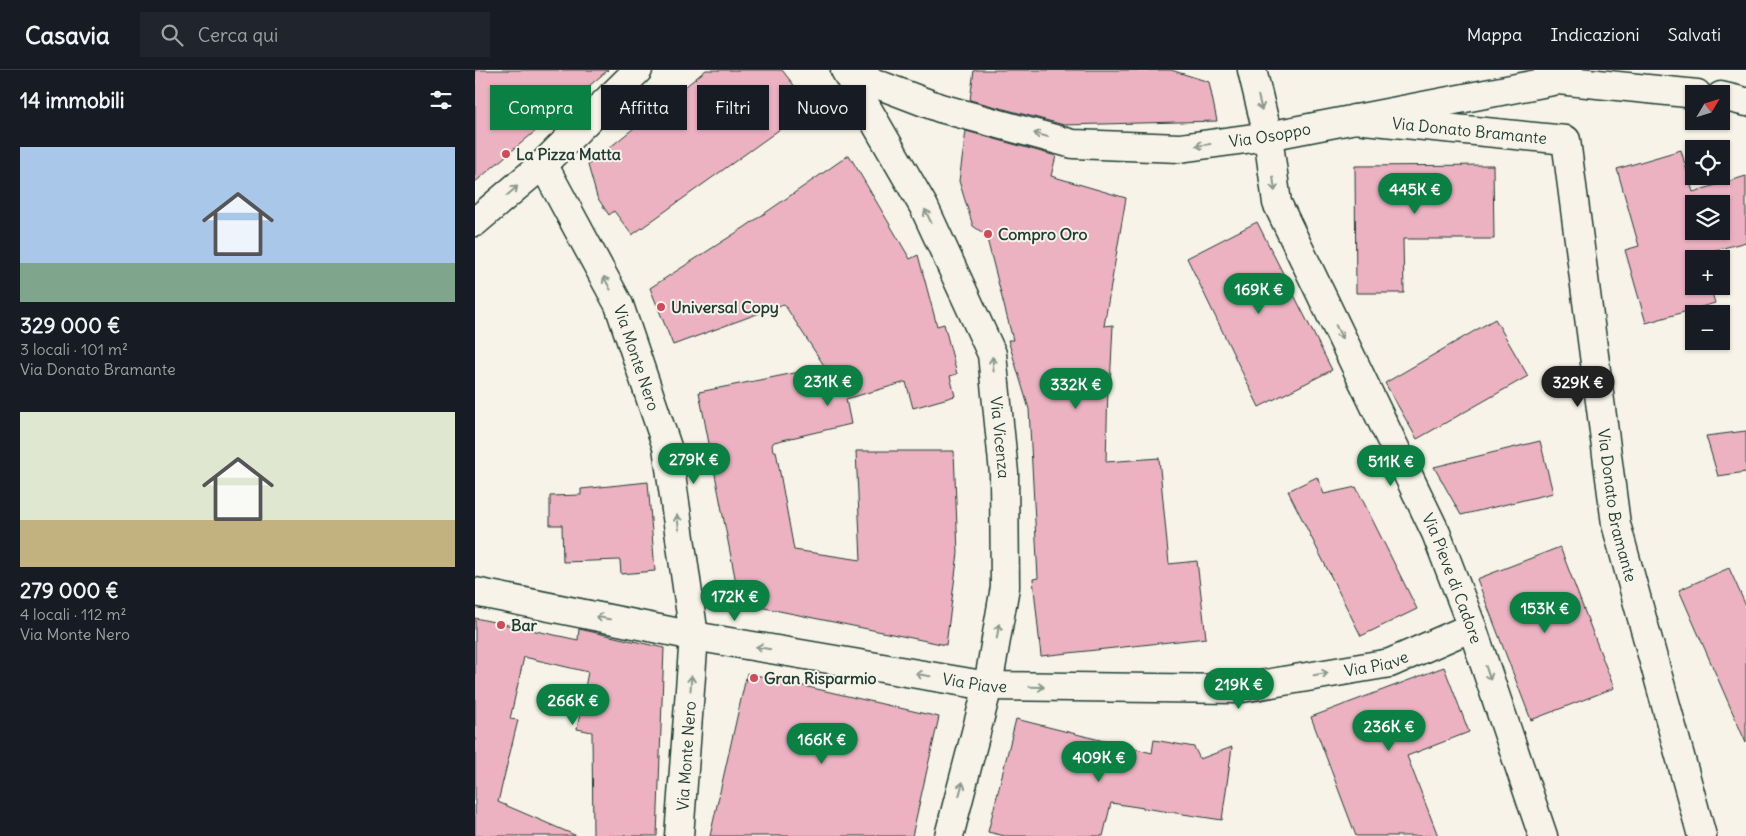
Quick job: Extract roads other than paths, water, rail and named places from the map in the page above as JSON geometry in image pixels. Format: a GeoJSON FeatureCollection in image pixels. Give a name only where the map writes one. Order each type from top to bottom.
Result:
{"type":"FeatureCollection","features":[{"type":"Feature","properties":{"kind":"street"},"geometry":{"type":"LineString","coordinates":[[475,222],[543,164],[638,70]]}},
{"type":"Feature","properties":{"kind":"street","name":"Via Pieve di Cadore"},"geometry":{"type":"LineString","coordinates":[[1252,70],[1268,136],[1277,203],[1436,533],[1472,627],[1543,836]]}},
{"type":"Feature","properties":{"kind":"street","name":"Via Osoppo"},"geometry":{"type":"LineString","coordinates":[[847,72],[940,108],[1073,144],[1180,148],[1268,136],[1558,80],[1685,93]]}},
{"type":"Feature","properties":{"kind":"street","name":"Via Vicenza"},"geometry":{"type":"LineString","coordinates":[[847,72],[924,207],[992,354],[1004,473],[1005,587],[988,686],[949,836]]}},
{"type":"Feature","properties":{"kind":"street"},"geometry":{"type":"LineString","coordinates":[[1730,98],[1746,102]]}},
{"type":"Feature","properties":{"kind":"street","name":"Via Donato Bramante"},"geometry":{"type":"LineString","coordinates":[[1354,119],[1566,140],[1616,524],[1702,836]]}},
{"type":"Feature","properties":{"kind":"street","name":"Via Monte Nero"},"geometry":{"type":"LineString","coordinates":[[543,164],[619,305],[667,447],[694,636],[679,836]]}},
{"type":"Feature","properties":{"kind":"street","name":"Via Piave"},"geometry":{"type":"LineString","coordinates":[[475,592],[694,636],[988,686],[1236,689],[1390,662],[1472,627]]}},
{"type":"Feature","properties":{"kind":"place","name":"La Pizza Matta"},"geometry":{"type":"Point","coordinates":[506,154]}},
{"type":"Feature","properties":{"kind":"place","name":"Compro Oro"},"geometry":{"type":"Point","coordinates":[988,234]}},
{"type":"Feature","properties":{"kind":"place","name":"Universal Copy"},"geometry":{"type":"Point","coordinates":[661,307]}},
{"type":"Feature","properties":{"kind":"place","name":"Bar"},"geometry":{"type":"Point","coordinates":[501,625]}},
{"type":"Feature","properties":{"kind":"place","name":"Gran Risparmio"},"geometry":{"type":"Point","coordinates":[754,678]}}]}
